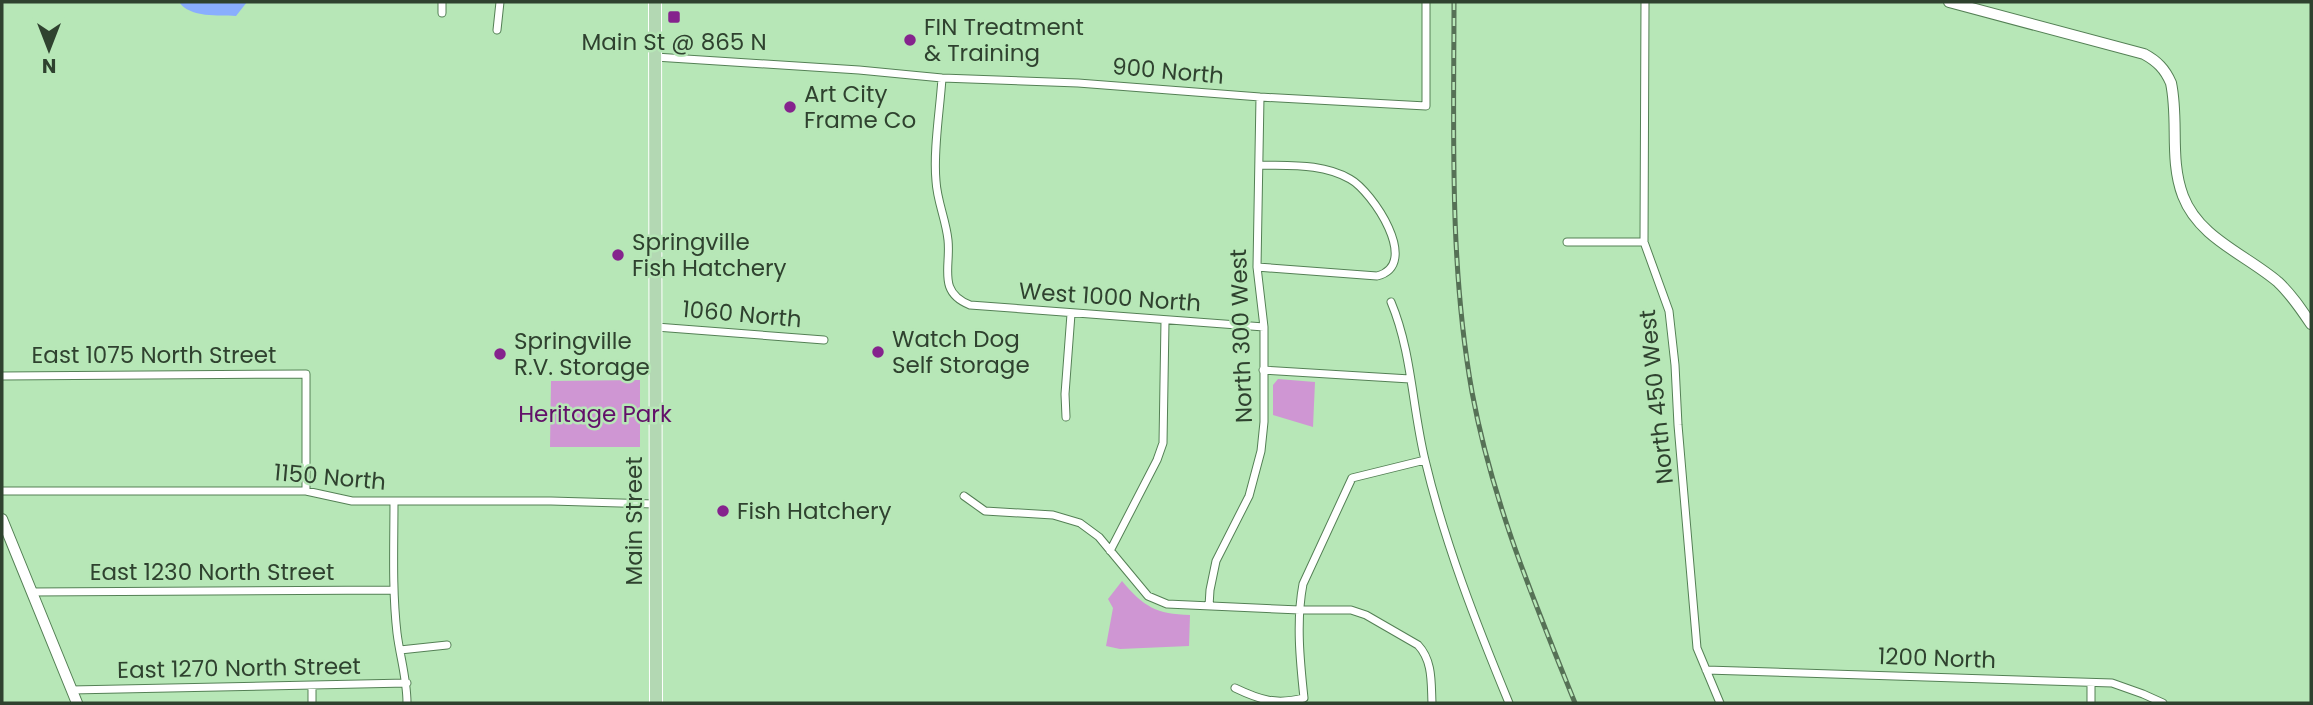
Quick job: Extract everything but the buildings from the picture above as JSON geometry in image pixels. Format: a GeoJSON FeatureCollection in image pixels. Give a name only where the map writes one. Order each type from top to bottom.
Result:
{"type":"FeatureCollection","features":[{"type":"Feature","properties":{"kind":"main road","name":"Main Street"},"geometry":{"type":"LineString","coordinates":[[655,2],[656,703]]}},
{"type":"Feature","properties":{"kind":"street"},"geometry":{"type":"LineString","coordinates":[[442,2],[442,13]]}},
{"type":"Feature","properties":{"kind":"street"},"geometry":{"type":"LineString","coordinates":[[497,30],[500,2]]}},
{"type":"Feature","properties":{"kind":"street","name":"900 North"},"geometry":{"type":"LineString","coordinates":[[655,57],[942,78],[1078,83],[1426,106],[1426,2]]}},
{"type":"Feature","properties":{"kind":"street","name":"North 450 West"},"geometry":{"type":"LineString","coordinates":[[1644,2],[1644,242],[1669,311],[1697,648],[1720,703]]}},
{"type":"Feature","properties":{"kind":"street"},"geometry":{"type":"LineString","coordinates":[[1949,2],[2144,54],[2153,59],[2166,72],[2174,93],[2175,168],[2187,206],[2195,219],[2215,238],[2279,283],[2311,324]]}},
{"type":"Feature","properties":{"kind":"street","name":"West 1000 North"},"geometry":{"type":"LineString","coordinates":[[942,78],[936,185],[948,241],[949,288],[956,298],[970,305],[1264,327]]}},
{"type":"Feature","properties":{"kind":"street","name":"North 300 West"},"geometry":{"type":"LineString","coordinates":[[1209,606],[1209,590],[1216,561],[1249,496],[1257,471],[1264,422],[1264,327],[1257,267],[1260,97]]}},
{"type":"Feature","properties":{"kind":"street"},"geometry":{"type":"LineString","coordinates":[[1257,267],[1377,276],[1388,271],[1395,257],[1393,237],[1366,192],[1352,180],[1328,169],[1259,165]]}},
{"type":"Feature","properties":{"kind":"street"},"geometry":{"type":"LineString","coordinates":[[1567,242],[1644,242]]}},
{"type":"Feature","properties":{"kind":"street"},"geometry":{"type":"LineString","coordinates":[[1391,302],[1402,328],[1415,417],[1454,562],[1509,703]]}},
{"type":"Feature","properties":{"kind":"street"},"geometry":{"type":"LineString","coordinates":[[1066,417],[1065,394],[1071,314]]}},
{"type":"Feature","properties":{"kind":"street"},"geometry":{"type":"LineString","coordinates":[[1110,551],[1157,460],[1163,443],[1165,321]]}},
{"type":"Feature","properties":{"kind":"street","name":"1060 North"},"geometry":{"type":"LineString","coordinates":[[656,327],[824,340]]}},
{"type":"Feature","properties":{"kind":"street"},"geometry":{"type":"LineString","coordinates":[[1263,370],[1410,379]]}},
{"type":"Feature","properties":{"kind":"street","name":"East 1075 North Street"},"geometry":{"type":"LineString","coordinates":[[2,376],[306,374],[306,491]]}},
{"type":"Feature","properties":{"kind":"street"},"geometry":{"type":"LineString","coordinates":[[1235,688],[1261,701],[1290,702],[1304,698],[1300,610],[1303,584],[1352,478],[1425,460]]}},
{"type":"Feature","properties":{"kind":"street","name":"1150 North"},"geometry":{"type":"LineString","coordinates":[[2,491],[306,491],[352,501],[551,501],[654,505]]}},
{"type":"Feature","properties":{"kind":"street"},"geometry":{"type":"LineString","coordinates":[[964,496],[985,512],[1053,515],[1080,523],[1099,537],[1148,596],[1167,604],[1340,610],[1366,615],[1423,650],[1431,671],[1432,703]]}},
{"type":"Feature","properties":{"kind":"street"},"geometry":{"type":"LineString","coordinates":[[394,501],[394,590],[400,650],[407,683],[407,703]]}},
{"type":"Feature","properties":{"kind":"street"},"geometry":{"type":"LineString","coordinates":[[2,519],[77,703]]}},
{"type":"Feature","properties":{"kind":"street","name":"East 1230 North Street"},"geometry":{"type":"LineString","coordinates":[[31,593],[394,590]]}},
{"type":"Feature","properties":{"kind":"street"},"geometry":{"type":"LineString","coordinates":[[400,650],[447,645]]}},
{"type":"Feature","properties":{"kind":"street","name":"1200 North"},"geometry":{"type":"LineString","coordinates":[[1706,670],[2112,683],[2163,703]]}},
{"type":"Feature","properties":{"kind":"street","name":"East 1270 North Street"},"geometry":{"type":"LineString","coordinates":[[71,690],[407,683]]}},
{"type":"Feature","properties":{"kind":"street"},"geometry":{"type":"LineString","coordinates":[[2091,683],[2091,703]]}},
{"type":"Feature","properties":{"kind":"street"},"geometry":{"type":"LineString","coordinates":[[312,703],[313,686]]}},
{"type":"Feature","properties":{"kind":"green space"},"geometry":{"type":"Polygon","coordinates":[[[1278,379],[1315,382],[1313,427],[1273,415],[1273,385],[1278,379]]]}},
{"type":"Feature","properties":{"kind":"green space","name":"Heritage Park"},"geometry":{"type":"Polygon","coordinates":[[[640,380],[640,447],[550,447],[551,381],[640,380]]]}},
{"type":"Feature","properties":{"kind":"green space"},"geometry":{"type":"Polygon","coordinates":[[[1122,581],[1144,603],[1159,611],[1190,615],[1189,646],[1120,649],[1106,646],[1113,608],[1108,599],[1122,581]]]}},
{"type":"Feature","properties":{"kind":"water"},"geometry":{"type":"Polygon","coordinates":[[[179,2],[247,2],[236,16],[197,13],[179,2]]]}},
{"type":"Feature","properties":{"kind":"railway"},"geometry":{"type":"LineString","coordinates":[[1454,2],[1456,246],[1459,295],[1472,392],[1480,432],[1503,511],[1530,589],[1575,703]]}},
{"type":"Feature","properties":{"kind":"place","name":"Main St @ 865 N"},"geometry":{"type":"Point","coordinates":[674,17]}},
{"type":"Feature","properties":{"kind":"place","name":"FIN Treatment & Training"},"geometry":{"type":"Point","coordinates":[910,40]}},
{"type":"Feature","properties":{"kind":"place","name":"Art City Frame Co"},"geometry":{"type":"Point","coordinates":[790,107]}},
{"type":"Feature","properties":{"kind":"place","name":"Springville Fish Hatchery"},"geometry":{"type":"Point","coordinates":[618,255]}},
{"type":"Feature","properties":{"kind":"place","name":"Watch Dog Self Storage"},"geometry":{"type":"Point","coordinates":[878,352]}},
{"type":"Feature","properties":{"kind":"place","name":"Springville R.V. Storage"},"geometry":{"type":"Point","coordinates":[500,354]}},
{"type":"Feature","properties":{"kind":"place","name":"Fish Hatchery"},"geometry":{"type":"Point","coordinates":[723,511]}}]}
